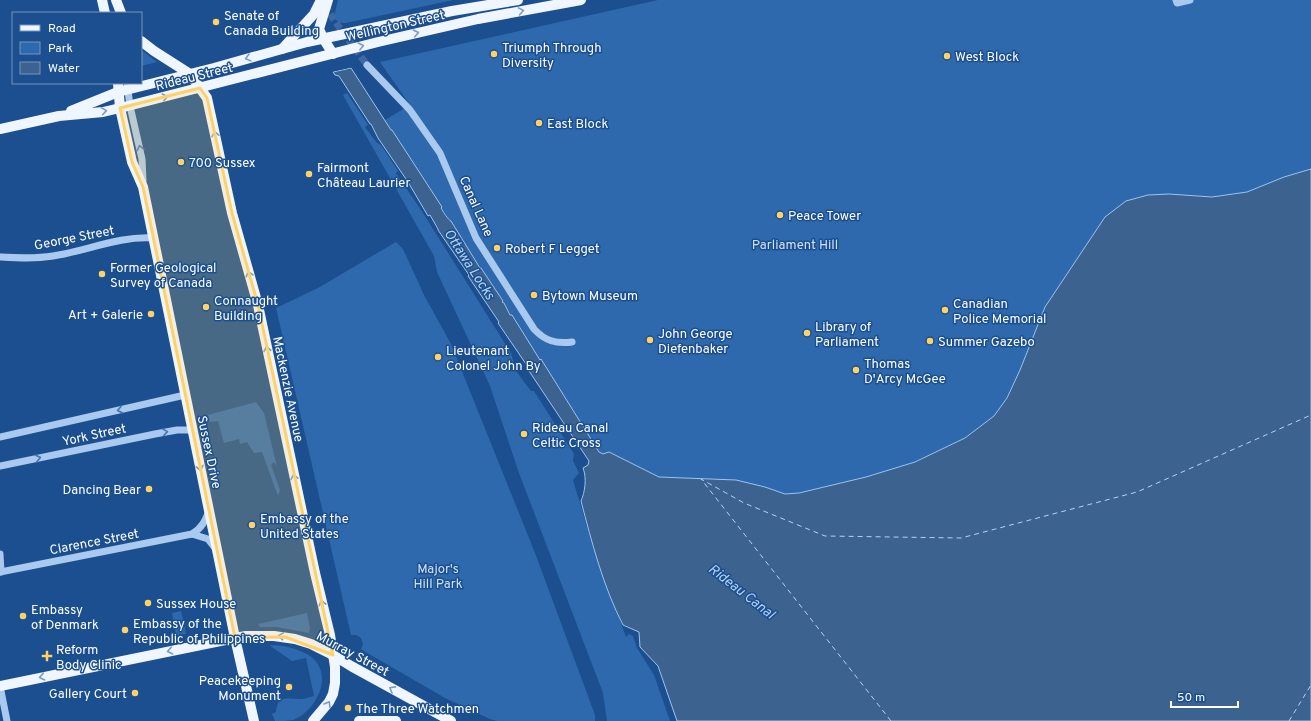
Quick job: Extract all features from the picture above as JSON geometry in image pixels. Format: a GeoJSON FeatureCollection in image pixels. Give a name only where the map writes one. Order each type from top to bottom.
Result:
{"type":"FeatureCollection","features":[{"type":"Feature","properties":{"kind":"main road"},"geometry":{"type":"LineString","coordinates":[[102,0],[105,12]]}},
{"type":"Feature","properties":{"kind":"main road"},"geometry":{"type":"LineString","coordinates":[[115,0],[121,12]]}},
{"type":"Feature","properties":{"kind":"main road"},"geometry":{"type":"LineString","coordinates":[[282,49],[314,14],[321,0]]}},
{"type":"Feature","properties":{"kind":"main road"},"geometry":{"type":"LineString","coordinates":[[328,0],[319,29],[332,54]]}},
{"type":"Feature","properties":{"kind":"main road"},"geometry":{"type":"LineString","coordinates":[[478,19],[500,12],[513,0]]}},
{"type":"Feature","properties":{"kind":"main road","name":"Wellington Street"},"geometry":{"type":"LineString","coordinates":[[323,38],[513,0]]}},
{"type":"Feature","properties":{"kind":"main road","name":"Wellington Street"},"geometry":{"type":"LineString","coordinates":[[332,54],[478,19],[581,0]]}},
{"type":"Feature","properties":{"kind":"main road","name":"Rideau Street"},"geometry":{"type":"LineString","coordinates":[[142,83],[190,74],[323,38]]}},
{"type":"Feature","properties":{"kind":"main road","name":"Mackenzie Avenue"},"geometry":{"type":"LineString","coordinates":[[142,42],[190,74],[207,98],[232,213],[258,305],[281,419],[330,635],[335,676],[333,694],[324,710],[314,721]]}},
{"type":"Feature","properties":{"kind":"main road","name":"Rideau Street"},"geometry":{"type":"LineString","coordinates":[[0,129],[60,116],[103,112],[332,54]]}},
{"type":"Feature","properties":{"kind":"main road","name":"Rideau Street"},"geometry":{"type":"LineString","coordinates":[[60,116],[123,87],[138,84]]}},
{"type":"Feature","properties":{"kind":"main road","name":"Sussex Drive"},"geometry":{"type":"LineString","coordinates":[[123,87],[132,162],[143,187],[235,638],[254,721]]}},
{"type":"Feature","properties":{"kind":"main road","name":"Murray Street"},"geometry":{"type":"LineString","coordinates":[[0,686],[235,638],[264,635],[286,637],[304,641],[333,654],[351,666],[451,721]]}},
{"type":"Feature","properties":{"kind":"main road"},"geometry":{"type":"LineString","coordinates":[[359,721],[396,721]]}},
{"type":"Feature","properties":{"kind":"street"},"geometry":{"type":"LineString","coordinates":[[115,0],[116,12]]}},
{"type":"Feature","properties":{"kind":"street"},"geometry":{"type":"LineString","coordinates":[[1176,2],[1190,0]]}},
{"type":"Feature","properties":{"kind":"street","name":"Canal Lane"},"geometry":{"type":"LineString","coordinates":[[367,64],[410,110],[440,153],[476,238],[534,329],[544,338],[561,343],[572,342]]}},
{"type":"Feature","properties":{"kind":"street","name":"George Street"},"geometry":{"type":"LineString","coordinates":[[0,257],[28,258],[53,256],[137,237],[153,238]]}},
{"type":"Feature","properties":{"kind":"street","name":"York Street"},"geometry":{"type":"LineString","coordinates":[[0,437],[185,395]]}},
{"type":"Feature","properties":{"kind":"street","name":"York Street"},"geometry":{"type":"LineString","coordinates":[[0,466],[155,434],[177,430],[192,430]]}},
{"type":"Feature","properties":{"kind":"street"},"geometry":{"type":"LineString","coordinates":[[192,534],[204,524],[209,510]]}},
{"type":"Feature","properties":{"kind":"street"},"geometry":{"type":"LineString","coordinates":[[192,534],[208,539],[217,550]]}},
{"type":"Feature","properties":{"kind":"street","name":"Clarence Street"},"geometry":{"type":"LineString","coordinates":[[1,572],[192,534]]}},
{"type":"Feature","properties":{"kind":"street"},"geometry":{"type":"LineString","coordinates":[[0,554],[1,572]]}},
{"type":"Feature","properties":{"kind":"street"},"geometry":{"type":"LineString","coordinates":[[0,686],[7,721]]}},
{"type":"Feature","properties":{"kind":"highlighted area"},"geometry":{"type":"Polygon","coordinates":[[[200,88],[207,98],[232,213],[258,305],[333,655],[285,637],[235,638],[143,187],[132,162],[120,108],[200,88]]]}},
{"type":"Feature","properties":{"kind":"green space"},"geometry":{"type":"Polygon","coordinates":[[[338,0],[453,0],[342,23],[338,22],[334,17],[338,0]]]}},
{"type":"Feature","properties":{"kind":"green space","name":"Parliament Hill"},"geometry":{"type":"Polygon","coordinates":[[[658,0],[1311,0],[1311,169],[1284,177],[1247,192],[1212,197],[1169,194],[1105,217],[1045,307],[1020,370],[1007,398],[994,416],[965,438],[915,462],[866,477],[799,493],[785,494],[765,487],[736,480],[659,477],[609,452],[603,454],[599,452],[385,120],[410,105],[380,62],[658,0]]]}},
{"type":"Feature","properties":{"kind":"green space"},"geometry":{"type":"Polygon","coordinates":[[[142,51],[157,62],[142,66],[142,51]]]}},
{"type":"Feature","properties":{"kind":"green space"},"geometry":{"type":"Polygon","coordinates":[[[347,93],[368,125],[365,127],[377,143],[381,145],[398,171],[396,173],[423,213],[511,353],[516,371],[531,391],[534,391],[574,454],[573,461],[579,473],[573,480],[595,553],[626,637],[629,634],[633,636],[637,648],[654,675],[670,721],[607,721],[603,693],[519,473],[490,386],[437,272],[434,256],[343,95],[347,93]]]}},
{"type":"Feature","properties":{"kind":"green space","name":"Major's Hill Park"},"geometry":{"type":"Polygon","coordinates":[[[396,242],[403,249],[424,295],[451,344],[535,553],[595,715],[595,721],[497,721],[490,719],[445,698],[369,654],[361,649],[363,644],[361,638],[356,635],[351,635],[276,308],[318,288],[396,242]]]}},
{"type":"Feature","properties":{"kind":"green space"},"geometry":{"type":"Polygon","coordinates":[[[256,402],[264,413],[277,467],[274,462],[271,465],[280,490],[278,496],[262,452],[254,453],[247,442],[240,444],[239,439],[224,443],[218,421],[210,422],[208,415],[256,402]]]}},
{"type":"Feature","properties":{"kind":"green space"},"geometry":{"type":"Polygon","coordinates":[[[181,611],[186,634],[176,635],[172,613],[181,611]]]}},
{"type":"Feature","properties":{"kind":"green space"},"geometry":{"type":"Polygon","coordinates":[[[307,613],[310,628],[309,633],[277,627],[260,627],[258,624],[307,613]]]}},
{"type":"Feature","properties":{"kind":"green space"},"geometry":{"type":"Polygon","coordinates":[[[269,645],[290,648],[305,653],[317,664],[321,672],[322,682],[316,701],[302,715],[293,720],[275,721],[272,714],[276,712],[278,703],[281,700],[302,699],[314,696],[306,658],[292,661],[269,645]]]}},
{"type":"Feature","properties":{"kind":"water"},"geometry":{"type":"Polygon","coordinates":[[[351,68],[480,268],[503,301],[502,302],[510,315],[512,315],[540,360],[541,359],[599,452],[603,454],[609,452],[659,477],[736,480],[765,487],[785,494],[799,493],[866,477],[915,462],[965,438],[994,416],[1007,398],[1020,370],[1045,307],[1105,217],[1126,201],[1148,195],[1169,194],[1212,197],[1247,192],[1284,177],[1311,169],[1311,721],[677,721],[658,666],[640,647],[639,632],[623,625],[604,580],[581,501],[585,485],[583,468],[588,465],[589,461],[527,368],[528,367],[498,323],[499,322],[468,276],[469,275],[438,230],[430,215],[428,216],[408,182],[378,138],[371,124],[339,76],[335,75],[333,72],[351,68]]]}},
{"type":"Feature","properties":{"kind":"pier"},"geometry":{"type":"Polygon","coordinates":[[[282,0],[311,0],[353,67],[331,72],[282,0]]]}},
{"type":"Feature","properties":{"kind":"ferry route"},"geometry":{"type":"LineString","coordinates":[[891,721],[701,479],[744,503],[825,536],[961,538],[1137,492],[1311,415]]}},
{"type":"Feature","properties":{"kind":"ferry route"},"geometry":{"type":"LineString","coordinates":[[1289,721],[1311,685]]}},
{"type":"Feature","properties":{"kind":"tunnel"},"geometry":{"type":"LineString","coordinates":[[325,5],[334,20],[367,65]]}},
{"type":"Feature","properties":{"kind":"place","name":"Senate of Canada Building"},"geometry":{"type":"Point","coordinates":[216,22]}},
{"type":"Feature","properties":{"kind":"place","name":"Triumph Through Diversity"},"geometry":{"type":"Point","coordinates":[494,54]}},
{"type":"Feature","properties":{"kind":"place","name":"West Block"},"geometry":{"type":"Point","coordinates":[947,56]}},
{"type":"Feature","properties":{"kind":"place","name":"East Block"},"geometry":{"type":"Point","coordinates":[539,123]}},
{"type":"Feature","properties":{"kind":"place","name":"700 Sussex"},"geometry":{"type":"Point","coordinates":[181,162]}},
{"type":"Feature","properties":{"kind":"place","name":"Fairmont Château Laurier"},"geometry":{"type":"Point","coordinates":[309,174]}},
{"type":"Feature","properties":{"kind":"place","name":"Peace Tower"},"geometry":{"type":"Point","coordinates":[780,215]}},
{"type":"Feature","properties":{"kind":"place","name":"Robert F Legget"},"geometry":{"type":"Point","coordinates":[497,248]}},
{"type":"Feature","properties":{"kind":"place","name":"Former Geological Survey of Canada"},"geometry":{"type":"Point","coordinates":[102,274]}},
{"type":"Feature","properties":{"kind":"place","name":"Bytown Museum"},"geometry":{"type":"Point","coordinates":[534,295]}},
{"type":"Feature","properties":{"kind":"place","name":"Connaught Building"},"geometry":{"type":"Point","coordinates":[206,307]}},
{"type":"Feature","properties":{"kind":"place","name":"Canadian Police Memorial"},"geometry":{"type":"Point","coordinates":[945,310]}},
{"type":"Feature","properties":{"kind":"place","name":"Art + Galerie"},"geometry":{"type":"Point","coordinates":[151,314]}},
{"type":"Feature","properties":{"kind":"place","name":"Library of Parliament"},"geometry":{"type":"Point","coordinates":[807,333]}},
{"type":"Feature","properties":{"kind":"place","name":"John George Diefenbaker"},"geometry":{"type":"Point","coordinates":[650,340]}},
{"type":"Feature","properties":{"kind":"place","name":"Summer Gazebo"},"geometry":{"type":"Point","coordinates":[930,341]}},
{"type":"Feature","properties":{"kind":"place","name":"Lieutenant Colonel John By"},"geometry":{"type":"Point","coordinates":[438,357]}},
{"type":"Feature","properties":{"kind":"place","name":"Thomas D'Arcy McGee"},"geometry":{"type":"Point","coordinates":[856,370]}},
{"type":"Feature","properties":{"kind":"place","name":"Rideau Canal Celtic Cross"},"geometry":{"type":"Point","coordinates":[524,434]}},
{"type":"Feature","properties":{"kind":"place","name":"Dancing Bear"},"geometry":{"type":"Point","coordinates":[149,489]}},
{"type":"Feature","properties":{"kind":"place","name":"Embassy of the United States"},"geometry":{"type":"Point","coordinates":[252,525]}},
{"type":"Feature","properties":{"kind":"place","name":"Sussex House"},"geometry":{"type":"Point","coordinates":[148,603]}},
{"type":"Feature","properties":{"kind":"place","name":"Embassy of Denmark"},"geometry":{"type":"Point","coordinates":[23,616]}},
{"type":"Feature","properties":{"kind":"place","name":"Embassy of the Republic of Philippines"},"geometry":{"type":"Point","coordinates":[125,630]}},
{"type":"Feature","properties":{"kind":"place","name":"Reform Body Clinic"},"geometry":{"type":"Point","coordinates":[47,656]}},
{"type":"Feature","properties":{"kind":"place","name":"Peacekeeping Monument"},"geometry":{"type":"Point","coordinates":[289,687]}},
{"type":"Feature","properties":{"kind":"place","name":"Gallery Court"},"geometry":{"type":"Point","coordinates":[135,693]}},
{"type":"Feature","properties":{"kind":"place","name":"The Three Watchmen"},"geometry":{"type":"Point","coordinates":[348,708]}},
{"type":"Feature","properties":{"kind":"water label","name":"Ottawa Locks"},"geometry":{"type":"Point","coordinates":[470,264]}},
{"type":"Feature","properties":{"kind":"water label","name":"Rideau Canal"},"geometry":{"type":"Point","coordinates":[742,591]}}]}
